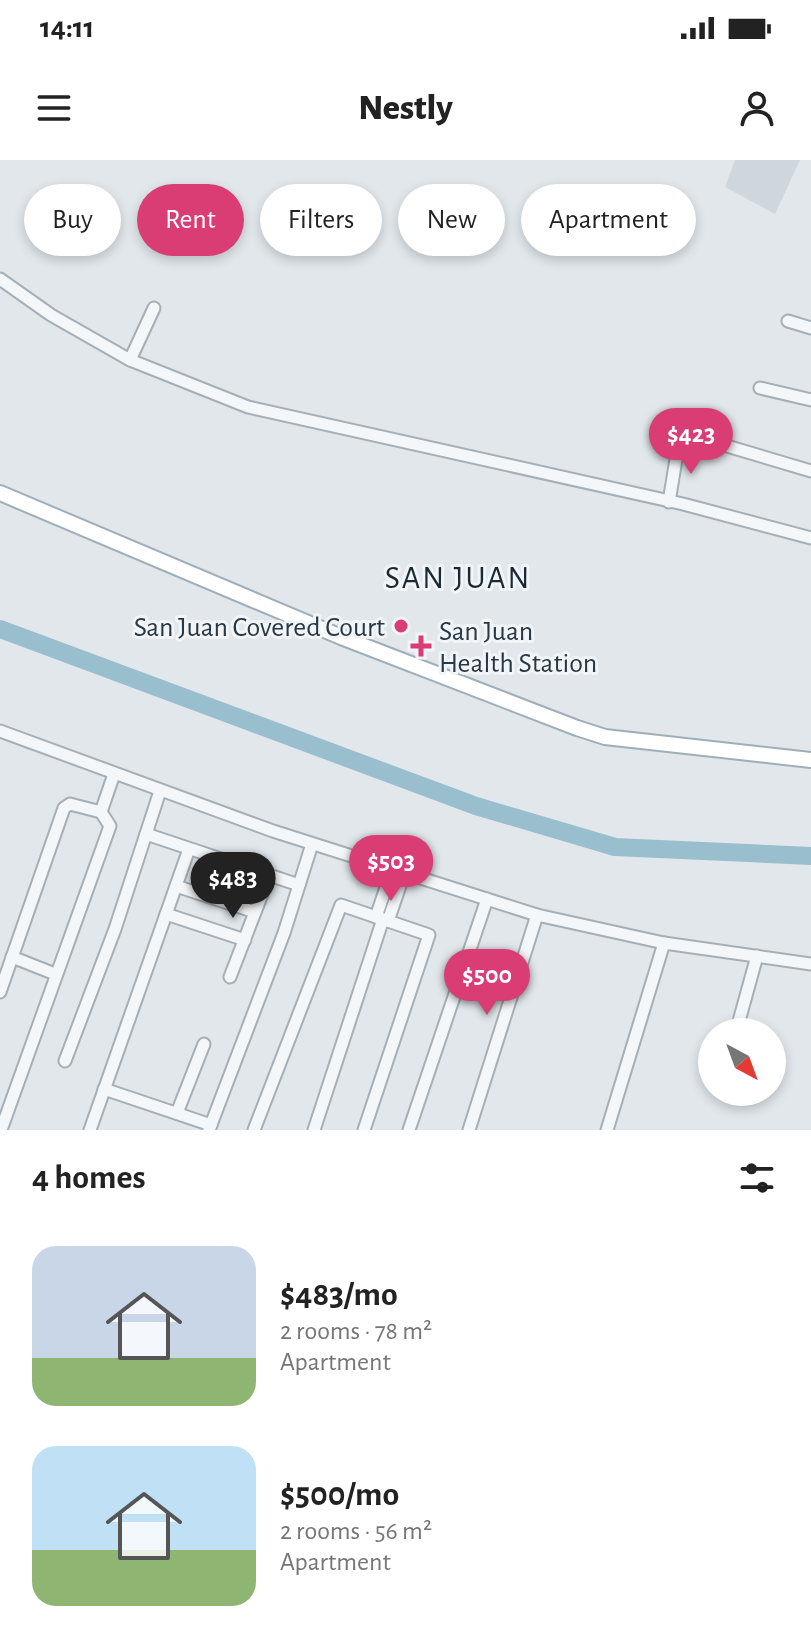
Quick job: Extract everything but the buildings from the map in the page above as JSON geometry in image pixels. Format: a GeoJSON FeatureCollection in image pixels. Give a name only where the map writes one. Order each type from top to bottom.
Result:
{"type":"FeatureCollection","features":[{"type":"Feature","properties":{"kind":"main road"},"geometry":{"type":"LineString","coordinates":[[0,493],[341,637],[577,728],[605,737],[811,760]]}},
{"type":"Feature","properties":{"kind":"street"},"geometry":{"type":"LineString","coordinates":[[0,279],[51,315],[130,360],[248,407],[669,502],[811,538]]}},
{"type":"Feature","properties":{"kind":"street"},"geometry":{"type":"LineString","coordinates":[[130,360],[154,308]]}},
{"type":"Feature","properties":{"kind":"street"},"geometry":{"type":"LineString","coordinates":[[788,321],[811,328]]}},
{"type":"Feature","properties":{"kind":"street"},"geometry":{"type":"LineString","coordinates":[[760,388],[811,400]]}},
{"type":"Feature","properties":{"kind":"street"},"geometry":{"type":"LineString","coordinates":[[669,502],[683,433],[811,471]]}},
{"type":"Feature","properties":{"kind":"street"},"geometry":{"type":"LineString","coordinates":[[0,731],[312,844],[537,915],[664,943],[811,964]]}},
{"type":"Feature","properties":{"kind":"street"},"geometry":{"type":"LineString","coordinates":[[101,812],[114,774]]}},
{"type":"Feature","properties":{"kind":"street"},"geometry":{"type":"LineString","coordinates":[[65,1061],[115,929],[160,791]]}},
{"type":"Feature","properties":{"kind":"street"},"geometry":{"type":"LineString","coordinates":[[0,992],[64,808],[70,804],[101,812],[110,826],[1,1130]]}},
{"type":"Feature","properties":{"kind":"street"},"geometry":{"type":"LineString","coordinates":[[146,834],[299,885]]}},
{"type":"Feature","properties":{"kind":"street"},"geometry":{"type":"LineString","coordinates":[[104,1089],[210,1127],[284,933],[312,844]]}},
{"type":"Feature","properties":{"kind":"street"},"geometry":{"type":"LineString","coordinates":[[90,1130],[189,849]]}},
{"type":"Feature","properties":{"kind":"street"},"geometry":{"type":"LineString","coordinates":[[314,1130],[398,872]]}},
{"type":"Feature","properties":{"kind":"street"},"geometry":{"type":"LineString","coordinates":[[230,977],[269,876]]}},
{"type":"Feature","properties":{"kind":"street"},"geometry":{"type":"LineString","coordinates":[[176,886],[255,912]]}},
{"type":"Feature","properties":{"kind":"street"},"geometry":{"type":"LineString","coordinates":[[409,1130],[487,899]]}},
{"type":"Feature","properties":{"kind":"street"},"geometry":{"type":"LineString","coordinates":[[254,1130],[341,905],[429,935],[364,1130]]}},
{"type":"Feature","properties":{"kind":"street"},"geometry":{"type":"LineString","coordinates":[[166,914],[245,940]]}},
{"type":"Feature","properties":{"kind":"street"},"geometry":{"type":"LineString","coordinates":[[469,1130],[537,915]]}},
{"type":"Feature","properties":{"kind":"street"},"geometry":{"type":"LineString","coordinates":[[607,1130],[664,943]]}},
{"type":"Feature","properties":{"kind":"street"},"geometry":{"type":"LineString","coordinates":[[740,1018],[757,956]]}},
{"type":"Feature","properties":{"kind":"street"},"geometry":{"type":"LineString","coordinates":[[12,957],[55,974]]}},
{"type":"Feature","properties":{"kind":"street"},"geometry":{"type":"LineString","coordinates":[[177,1113],[204,1044]]}},
{"type":"Feature","properties":{"kind":"shaded area"},"geometry":{"type":"Polygon","coordinates":[[[735,160],[800,160],[775,214],[725,187],[735,160]]]}},
{"type":"Feature","properties":{"kind":"waterway"},"geometry":{"type":"LineString","coordinates":[[0,629],[476,806],[615,847],[811,856]]}},
{"type":"Feature","properties":{"kind":"place","name":"San Juan Covered Court"},"geometry":{"type":"Point","coordinates":[401,626]}},
{"type":"Feature","properties":{"kind":"place","name":"San Juan Health Station"},"geometry":{"type":"Point","coordinates":[421,646]}},
{"type":"Feature","properties":{"kind":"district","name":"SAN JUAN"},"geometry":{"type":"Point","coordinates":[458,577]}}]}
